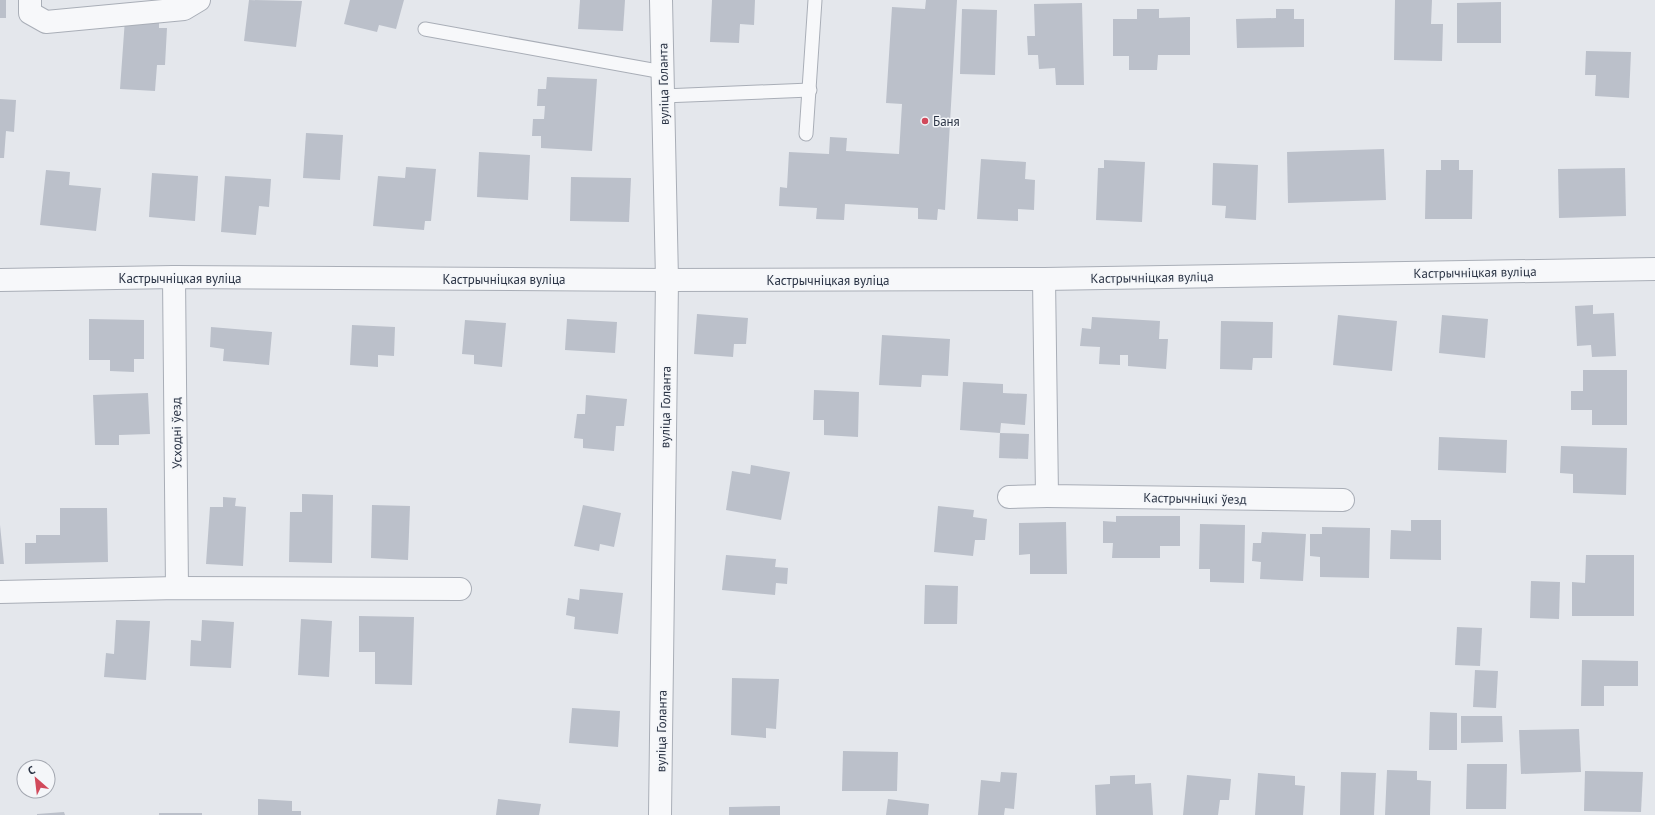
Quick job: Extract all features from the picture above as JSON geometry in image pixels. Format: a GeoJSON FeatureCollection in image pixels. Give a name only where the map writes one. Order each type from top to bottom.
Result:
{"type":"FeatureCollection","features":[{"type":"Feature","properties":{"kind":"street"},"geometry":{"type":"LineString","coordinates":[[30,0],[30,13],[46,22],[184,8],[199,0]]}},
{"type":"Feature","properties":{"kind":"street","name":"вуліца Голанта"},"geometry":{"type":"LineString","coordinates":[[660,815],[667,280],[661,0]]}},
{"type":"Feature","properties":{"kind":"street","name":"Кастрычніцкая вуліца"},"geometry":{"type":"LineString","coordinates":[[0,280],[174,277],[667,280],[1044,279],[1655,269]]}},
{"type":"Feature","properties":{"kind":"street","name":"Усходні ўезд"},"geometry":{"type":"LineString","coordinates":[[174,277],[177,588]]}},
{"type":"Feature","properties":{"kind":"street"},"geometry":{"type":"LineString","coordinates":[[1044,279],[1047,496]]}},
{"type":"Feature","properties":{"kind":"street","name":"Кастрычніцкі ўезд"},"geometry":{"type":"LineString","coordinates":[[1009,497],[1047,496],[1343,500]]}},
{"type":"Feature","properties":{"kind":"street"},"geometry":{"type":"LineString","coordinates":[[0,592],[177,588],[460,589]]}},
{"type":"Feature","properties":{"kind":"lane"},"geometry":{"type":"LineString","coordinates":[[806,134],[815,0]]}},
{"type":"Feature","properties":{"kind":"lane"},"geometry":{"type":"LineString","coordinates":[[425,29],[663,72]]}},
{"type":"Feature","properties":{"kind":"lane"},"geometry":{"type":"LineString","coordinates":[[663,96],[810,90]]}},
{"type":"Feature","properties":{"kind":"building"},"geometry":{"type":"Polygon","coordinates":[[[0,0],[6,0],[6,18],[0,18],[0,0]]]}},
{"type":"Feature","properties":{"kind":"building"},"geometry":{"type":"Polygon","coordinates":[[[249,0],[302,1],[296,47],[244,41],[249,0]]]}},
{"type":"Feature","properties":{"kind":"building"},"geometry":{"type":"Polygon","coordinates":[[[350,0],[404,0],[396,29],[379,25],[377,32],[344,24],[350,0]]]}},
{"type":"Feature","properties":{"kind":"building"},"geometry":{"type":"Polygon","coordinates":[[[580,0],[625,0],[623,31],[578,29],[580,0]]]}},
{"type":"Feature","properties":{"kind":"building"},"geometry":{"type":"Polygon","coordinates":[[[712,0],[755,0],[754,25],[740,24],[739,43],[710,42],[712,0]]]}},
{"type":"Feature","properties":{"kind":"building","name":"Баня"},"geometry":{"type":"Polygon","coordinates":[[[926,0],[957,0],[945,210],[938,209],[937,220],[918,219],[918,208],[845,204],[844,220],[816,219],[817,208],[779,206],[780,187],[787,188],[789,152],[829,154],[830,137],[847,138],[846,151],[899,154],[902,104],[886,103],[892,7],[925,9],[926,0]]]}},
{"type":"Feature","properties":{"kind":"building"},"geometry":{"type":"Polygon","coordinates":[[[1395,0],[1432,0],[1431,24],[1443,24],[1442,61],[1394,60],[1395,0]]]}},
{"type":"Feature","properties":{"kind":"building"},"geometry":{"type":"Polygon","coordinates":[[[1501,2],[1501,43],[1457,43],[1457,3],[1501,2]]]}},
{"type":"Feature","properties":{"kind":"building"},"geometry":{"type":"Polygon","coordinates":[[[1082,3],[1084,85],[1056,85],[1055,68],[1039,69],[1038,55],[1028,55],[1027,36],[1035,36],[1034,4],[1082,3]]]}},
{"type":"Feature","properties":{"kind":"building"},"geometry":{"type":"Polygon","coordinates":[[[962,9],[997,10],[995,75],[960,74],[962,9]]]}},
{"type":"Feature","properties":{"kind":"building"},"geometry":{"type":"Polygon","coordinates":[[[1137,9],[1159,9],[1159,18],[1190,17],[1190,55],[1158,55],[1157,70],[1129,70],[1129,56],[1113,56],[1113,19],[1137,19],[1137,9]]]}},
{"type":"Feature","properties":{"kind":"building"},"geometry":{"type":"Polygon","coordinates":[[[1276,9],[1294,9],[1294,19],[1304,19],[1304,47],[1237,48],[1236,19],[1276,18],[1276,9]]]}},
{"type":"Feature","properties":{"kind":"building"},"geometry":{"type":"Polygon","coordinates":[[[125,19],[159,21],[159,28],[167,28],[165,65],[157,65],[155,91],[120,89],[125,19]]]}},
{"type":"Feature","properties":{"kind":"building"},"geometry":{"type":"Polygon","coordinates":[[[1586,51],[1631,52],[1629,98],[1595,96],[1596,75],[1585,75],[1586,51]]]}},
{"type":"Feature","properties":{"kind":"building"},"geometry":{"type":"Polygon","coordinates":[[[547,77],[597,79],[592,151],[541,148],[541,136],[532,136],[533,119],[544,119],[545,106],[537,106],[538,89],[546,89],[547,77]]]}},
{"type":"Feature","properties":{"kind":"building"},"geometry":{"type":"Polygon","coordinates":[[[0,99],[16,100],[14,132],[6,131],[4,158],[0,158],[0,99]]]}},
{"type":"Feature","properties":{"kind":"building"},"geometry":{"type":"Polygon","coordinates":[[[306,133],[343,135],[340,180],[303,178],[306,133]]]}},
{"type":"Feature","properties":{"kind":"building"},"geometry":{"type":"Polygon","coordinates":[[[1384,149],[1386,200],[1288,203],[1287,152],[1384,149]]]}},
{"type":"Feature","properties":{"kind":"building"},"geometry":{"type":"Polygon","coordinates":[[[479,152],[530,155],[528,200],[477,197],[479,152]]]}},
{"type":"Feature","properties":{"kind":"building"},"geometry":{"type":"Polygon","coordinates":[[[981,159],[1026,162],[1025,179],[1035,180],[1034,210],[1018,209],[1018,221],[977,219],[981,159]]]}},
{"type":"Feature","properties":{"kind":"building"},"geometry":{"type":"Polygon","coordinates":[[[1104,160],[1145,162],[1142,222],[1096,220],[1098,168],[1104,168],[1104,160]]]}},
{"type":"Feature","properties":{"kind":"building"},"geometry":{"type":"Polygon","coordinates":[[[1441,160],[1459,160],[1459,170],[1473,170],[1472,219],[1425,219],[1426,170],[1441,170],[1441,160]]]}},
{"type":"Feature","properties":{"kind":"building"},"geometry":{"type":"Polygon","coordinates":[[[1213,163],[1258,165],[1256,220],[1225,218],[1226,206],[1212,205],[1213,163]]]}},
{"type":"Feature","properties":{"kind":"building"},"geometry":{"type":"Polygon","coordinates":[[[406,167],[436,169],[431,221],[425,221],[424,230],[373,226],[378,176],[405,178],[406,167]]]}},
{"type":"Feature","properties":{"kind":"building"},"geometry":{"type":"Polygon","coordinates":[[[1625,168],[1626,216],[1559,218],[1558,169],[1625,168]]]}},
{"type":"Feature","properties":{"kind":"building"},"geometry":{"type":"Polygon","coordinates":[[[46,170],[70,172],[69,185],[101,188],[96,231],[40,225],[46,170]]]}},
{"type":"Feature","properties":{"kind":"building"},"geometry":{"type":"Polygon","coordinates":[[[152,173],[198,176],[195,221],[149,217],[152,173]]]}},
{"type":"Feature","properties":{"kind":"building"},"geometry":{"type":"Polygon","coordinates":[[[225,176],[271,179],[269,207],[259,206],[256,235],[221,232],[225,176]]]}},
{"type":"Feature","properties":{"kind":"building"},"geometry":{"type":"Polygon","coordinates":[[[571,177],[631,178],[629,222],[570,221],[571,177]]]}},
{"type":"Feature","properties":{"kind":"building"},"geometry":{"type":"Polygon","coordinates":[[[1593,305],[1593,314],[1614,313],[1616,356],[1592,357],[1591,345],[1577,346],[1575,306],[1593,305]]]}},
{"type":"Feature","properties":{"kind":"building"},"geometry":{"type":"Polygon","coordinates":[[[697,314],[748,318],[746,344],[734,344],[733,357],[694,354],[697,314]]]}},
{"type":"Feature","properties":{"kind":"building"},"geometry":{"type":"Polygon","coordinates":[[[1338,315],[1397,321],[1392,371],[1333,365],[1338,315]]]}},
{"type":"Feature","properties":{"kind":"building"},"geometry":{"type":"Polygon","coordinates":[[[1442,315],[1488,319],[1485,358],[1439,353],[1442,315]]]}},
{"type":"Feature","properties":{"kind":"building"},"geometry":{"type":"Polygon","coordinates":[[[1092,317],[1160,321],[1159,339],[1168,339],[1166,369],[1128,366],[1128,355],[1120,355],[1120,365],[1099,364],[1100,347],[1080,346],[1082,328],[1091,329],[1092,317]]]}},
{"type":"Feature","properties":{"kind":"building"},"geometry":{"type":"Polygon","coordinates":[[[89,319],[144,320],[144,359],[134,359],[134,372],[110,371],[110,360],[89,360],[89,319]]]}},
{"type":"Feature","properties":{"kind":"building"},"geometry":{"type":"Polygon","coordinates":[[[567,319],[617,322],[615,353],[565,350],[567,319]]]}},
{"type":"Feature","properties":{"kind":"building"},"geometry":{"type":"Polygon","coordinates":[[[465,320],[506,323],[502,367],[474,364],[474,355],[462,354],[465,320]]]}},
{"type":"Feature","properties":{"kind":"building"},"geometry":{"type":"Polygon","coordinates":[[[1221,321],[1273,322],[1272,358],[1253,358],[1252,370],[1220,369],[1221,321]]]}},
{"type":"Feature","properties":{"kind":"building"},"geometry":{"type":"Polygon","coordinates":[[[352,325],[395,327],[394,356],[378,355],[378,367],[350,365],[352,325]]]}},
{"type":"Feature","properties":{"kind":"building"},"geometry":{"type":"Polygon","coordinates":[[[211,327],[272,332],[269,365],[223,361],[224,349],[210,347],[211,327]]]}},
{"type":"Feature","properties":{"kind":"building"},"geometry":{"type":"Polygon","coordinates":[[[882,335],[950,339],[948,376],[922,375],[921,387],[879,385],[882,335]]]}},
{"type":"Feature","properties":{"kind":"building"},"geometry":{"type":"Polygon","coordinates":[[[1583,370],[1627,370],[1627,425],[1592,425],[1592,410],[1571,410],[1571,391],[1583,391],[1583,370]]]}},
{"type":"Feature","properties":{"kind":"building"},"geometry":{"type":"Polygon","coordinates":[[[963,382],[1003,384],[1003,393],[1027,394],[1025,425],[1001,423],[1000,433],[960,430],[963,382]]]}},
{"type":"Feature","properties":{"kind":"building"},"geometry":{"type":"Polygon","coordinates":[[[814,390],[859,392],[858,437],[824,435],[824,420],[813,420],[814,390]]]}},
{"type":"Feature","properties":{"kind":"building"},"geometry":{"type":"Polygon","coordinates":[[[148,393],[150,434],[119,435],[119,445],[95,445],[93,395],[148,393]]]}},
{"type":"Feature","properties":{"kind":"building"},"geometry":{"type":"Polygon","coordinates":[[[586,395],[627,399],[624,426],[616,426],[614,451],[583,448],[583,439],[574,438],[577,414],[585,414],[586,395]]]}},
{"type":"Feature","properties":{"kind":"building"},"geometry":{"type":"Polygon","coordinates":[[[1000,433],[1029,434],[1028,459],[999,458],[1000,433]]]}},
{"type":"Feature","properties":{"kind":"building"},"geometry":{"type":"Polygon","coordinates":[[[1439,437],[1507,440],[1506,473],[1438,470],[1439,437]]]}},
{"type":"Feature","properties":{"kind":"building"},"geometry":{"type":"Polygon","coordinates":[[[1561,446],[1627,448],[1626,495],[1573,493],[1573,474],[1560,473],[1561,446]]]}},
{"type":"Feature","properties":{"kind":"building"},"geometry":{"type":"Polygon","coordinates":[[[751,465],[790,472],[781,520],[726,510],[732,471],[750,474],[751,465]]]}},
{"type":"Feature","properties":{"kind":"building"},"geometry":{"type":"Polygon","coordinates":[[[302,494],[333,495],[332,563],[289,562],[290,512],[302,512],[302,494]]]}},
{"type":"Feature","properties":{"kind":"building"},"geometry":{"type":"Polygon","coordinates":[[[223,497],[236,498],[235,506],[246,507],[243,566],[206,564],[210,507],[223,507],[223,497]]]}},
{"type":"Feature","properties":{"kind":"building"},"geometry":{"type":"Polygon","coordinates":[[[372,505],[410,506],[408,560],[371,558],[372,505]]]}},
{"type":"Feature","properties":{"kind":"building"},"geometry":{"type":"Polygon","coordinates":[[[583,505],[621,513],[614,547],[600,544],[599,551],[574,546],[583,505]]]}},
{"type":"Feature","properties":{"kind":"building"},"geometry":{"type":"Polygon","coordinates":[[[938,506],[974,510],[973,517],[987,519],[985,540],[975,540],[973,556],[934,552],[938,506]]]}},
{"type":"Feature","properties":{"kind":"building"},"geometry":{"type":"Polygon","coordinates":[[[60,508],[107,508],[108,562],[25,564],[25,543],[36,543],[36,535],[60,535],[60,508]]]}},
{"type":"Feature","properties":{"kind":"building"},"geometry":{"type":"Polygon","coordinates":[[[1116,516],[1180,516],[1180,546],[1160,546],[1160,558],[1112,558],[1113,543],[1103,543],[1103,521],[1116,522],[1116,516]]]}},
{"type":"Feature","properties":{"kind":"building"},"geometry":{"type":"Polygon","coordinates":[[[1411,520],[1441,520],[1441,560],[1390,559],[1391,530],[1411,531],[1411,520]]]}},
{"type":"Feature","properties":{"kind":"building"},"geometry":{"type":"Polygon","coordinates":[[[1066,522],[1067,574],[1030,574],[1030,554],[1019,555],[1019,523],[1066,522]]]}},
{"type":"Feature","properties":{"kind":"building"},"geometry":{"type":"Polygon","coordinates":[[[1200,524],[1245,525],[1244,583],[1210,582],[1210,569],[1199,569],[1200,524]]]}},
{"type":"Feature","properties":{"kind":"building"},"geometry":{"type":"Polygon","coordinates":[[[0,525],[4,564],[0,564],[0,525]]]}},
{"type":"Feature","properties":{"kind":"building"},"geometry":{"type":"Polygon","coordinates":[[[1322,527],[1370,528],[1369,578],[1320,577],[1320,557],[1310,556],[1310,534],[1322,534],[1322,527]]]}},
{"type":"Feature","properties":{"kind":"building"},"geometry":{"type":"Polygon","coordinates":[[[1262,532],[1306,534],[1303,581],[1260,579],[1261,562],[1252,561],[1253,543],[1261,543],[1262,532]]]}},
{"type":"Feature","properties":{"kind":"building"},"geometry":{"type":"Polygon","coordinates":[[[726,555],[776,559],[775,567],[788,568],[787,584],[776,583],[775,595],[722,590],[726,555]]]}},
{"type":"Feature","properties":{"kind":"building"},"geometry":{"type":"Polygon","coordinates":[[[1586,555],[1634,555],[1634,616],[1572,616],[1572,582],[1585,583],[1586,555]]]}},
{"type":"Feature","properties":{"kind":"building"},"geometry":{"type":"Polygon","coordinates":[[[1531,581],[1560,582],[1559,619],[1530,618],[1531,581]]]}},
{"type":"Feature","properties":{"kind":"building"},"geometry":{"type":"Polygon","coordinates":[[[925,585],[958,586],[957,624],[924,624],[925,585]]]}},
{"type":"Feature","properties":{"kind":"building"},"geometry":{"type":"Polygon","coordinates":[[[580,589],[623,593],[618,634],[574,629],[575,617],[566,615],[568,598],[579,600],[580,589]]]}},
{"type":"Feature","properties":{"kind":"building"},"geometry":{"type":"Polygon","coordinates":[[[359,616],[414,617],[412,685],[375,684],[375,652],[359,652],[359,616]]]}},
{"type":"Feature","properties":{"kind":"building"},"geometry":{"type":"Polygon","coordinates":[[[301,619],[332,621],[329,677],[298,675],[301,619]]]}},
{"type":"Feature","properties":{"kind":"building"},"geometry":{"type":"Polygon","coordinates":[[[116,620],[150,621],[146,680],[104,677],[106,653],[114,654],[116,620]]]}},
{"type":"Feature","properties":{"kind":"building"},"geometry":{"type":"Polygon","coordinates":[[[202,620],[234,622],[231,668],[190,666],[191,640],[201,641],[202,620]]]}},
{"type":"Feature","properties":{"kind":"building"},"geometry":{"type":"Polygon","coordinates":[[[1457,627],[1482,628],[1480,666],[1455,665],[1457,627]]]}},
{"type":"Feature","properties":{"kind":"building"},"geometry":{"type":"Polygon","coordinates":[[[1582,660],[1638,661],[1638,686],[1604,686],[1604,706],[1581,706],[1582,660]]]}},
{"type":"Feature","properties":{"kind":"building"},"geometry":{"type":"Polygon","coordinates":[[[1475,670],[1498,671],[1496,708],[1473,707],[1475,670]]]}},
{"type":"Feature","properties":{"kind":"building"},"geometry":{"type":"Polygon","coordinates":[[[732,678],[779,679],[776,729],[766,728],[766,738],[731,735],[732,678]]]}},
{"type":"Feature","properties":{"kind":"building"},"geometry":{"type":"Polygon","coordinates":[[[572,708],[620,711],[618,747],[569,743],[572,708]]]}},
{"type":"Feature","properties":{"kind":"building"},"geometry":{"type":"Polygon","coordinates":[[[1430,712],[1457,713],[1457,750],[1429,750],[1430,712]]]}},
{"type":"Feature","properties":{"kind":"building"},"geometry":{"type":"Polygon","coordinates":[[[1461,716],[1502,716],[1503,742],[1461,743],[1461,716]]]}},
{"type":"Feature","properties":{"kind":"building"},"geometry":{"type":"Polygon","coordinates":[[[1579,729],[1581,772],[1521,774],[1519,730],[1579,729]]]}},
{"type":"Feature","properties":{"kind":"building"},"geometry":{"type":"Polygon","coordinates":[[[843,751],[898,752],[897,791],[842,791],[843,751]]]}},
{"type":"Feature","properties":{"kind":"building"},"geometry":{"type":"Polygon","coordinates":[[[1467,764],[1507,764],[1506,809],[1466,809],[1467,764]]]}},
{"type":"Feature","properties":{"kind":"building"},"geometry":{"type":"Polygon","coordinates":[[[1387,770],[1417,771],[1417,780],[1431,781],[1430,815],[1385,815],[1387,770]]]}},
{"type":"Feature","properties":{"kind":"building"},"geometry":{"type":"Polygon","coordinates":[[[1585,771],[1643,772],[1641,812],[1584,811],[1585,771]]]}},
{"type":"Feature","properties":{"kind":"building"},"geometry":{"type":"Polygon","coordinates":[[[1001,772],[1017,773],[1014,809],[1005,808],[1004,815],[978,815],[981,780],[1000,782],[1001,772]]]}},
{"type":"Feature","properties":{"kind":"building"},"geometry":{"type":"Polygon","coordinates":[[[1341,772],[1376,773],[1374,815],[1340,815],[1341,772]]]}},
{"type":"Feature","properties":{"kind":"building"},"geometry":{"type":"Polygon","coordinates":[[[1258,773],[1295,776],[1295,785],[1305,786],[1303,815],[1255,815],[1258,773]]]}},
{"type":"Feature","properties":{"kind":"building"},"geometry":{"type":"Polygon","coordinates":[[[1135,775],[1135,784],[1151,783],[1153,815],[1096,815],[1095,785],[1110,784],[1110,776],[1135,775]]]}},
{"type":"Feature","properties":{"kind":"building"},"geometry":{"type":"Polygon","coordinates":[[[1187,775],[1231,779],[1229,800],[1220,800],[1218,815],[1183,815],[1187,775]]]}},
{"type":"Feature","properties":{"kind":"building"},"geometry":{"type":"Polygon","coordinates":[[[258,799],[292,801],[292,811],[301,811],[301,815],[258,815],[258,799]]]}},
{"type":"Feature","properties":{"kind":"building"},"geometry":{"type":"Polygon","coordinates":[[[498,799],[541,804],[539,815],[496,815],[498,799]]]}},
{"type":"Feature","properties":{"kind":"building"},"geometry":{"type":"Polygon","coordinates":[[[888,799],[929,804],[928,815],[886,815],[888,799]]]}},
{"type":"Feature","properties":{"kind":"building"},"geometry":{"type":"Polygon","coordinates":[[[780,806],[780,815],[729,815],[729,807],[780,806]]]}},
{"type":"Feature","properties":{"kind":"building"},"geometry":{"type":"Polygon","coordinates":[[[64,812],[65,815],[37,815],[37,814],[64,812]]]}},
{"type":"Feature","properties":{"kind":"building"},"geometry":{"type":"Polygon","coordinates":[[[159,813],[202,813],[202,815],[159,815],[159,813]]]}},
{"type":"Feature","properties":{"kind":"place","name":"Баня"},"geometry":{"type":"Point","coordinates":[925,121]}}]}
